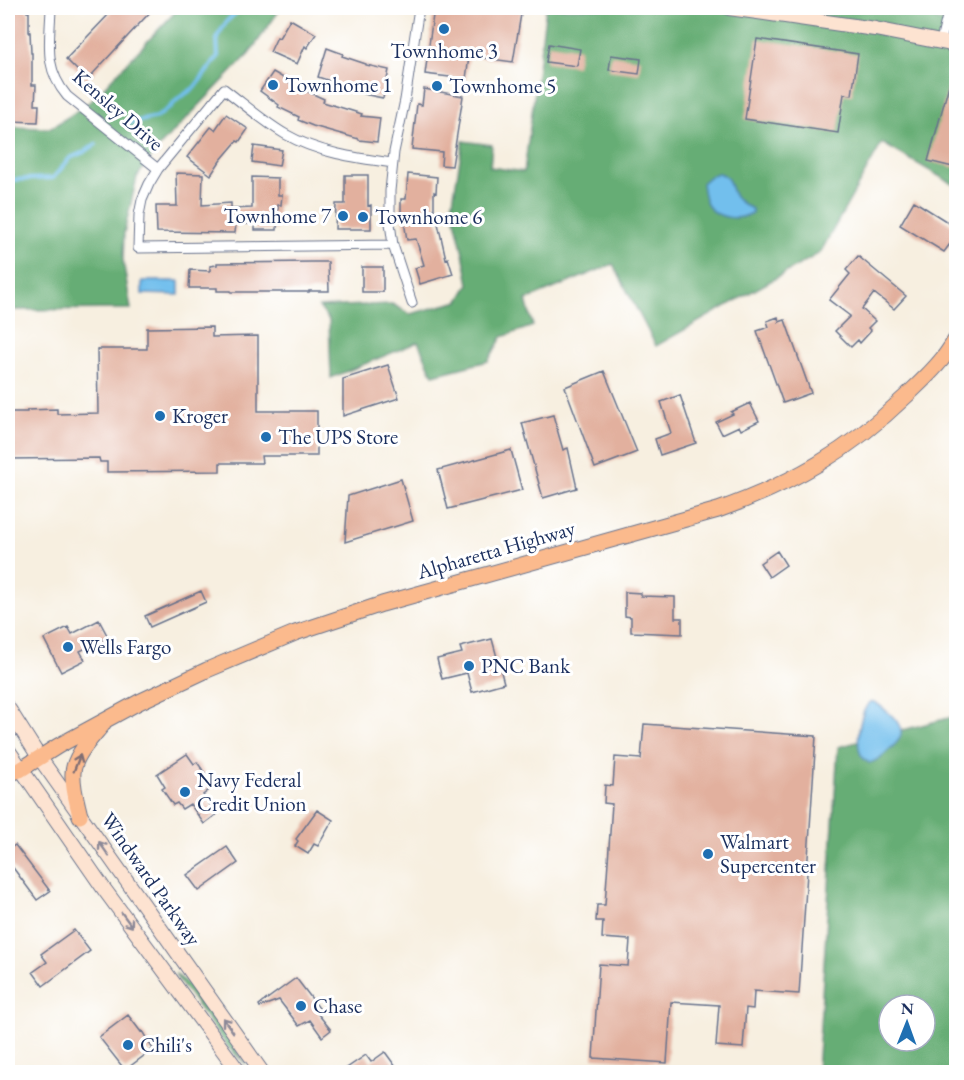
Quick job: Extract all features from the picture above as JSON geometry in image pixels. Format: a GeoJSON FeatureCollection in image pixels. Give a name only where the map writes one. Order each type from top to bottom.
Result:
{"type":"FeatureCollection","features":[{"type":"Feature","properties":{"kind":"main road"},"geometry":{"type":"LineString","coordinates":[[729,8],[874,29],[957,45]]}},
{"type":"Feature","properties":{"kind":"main road","name":"Alpharetta Highway"},"geometry":{"type":"LineString","coordinates":[[8,786],[14,772],[108,718],[207,670],[295,633],[364,609],[718,510],[756,496],[815,466],[869,430],[923,379],[957,339]]}},
{"type":"Feature","properties":{"kind":"main road","name":"Windward Parkway"},"geometry":{"type":"LineString","coordinates":[[8,708],[80,816],[262,1072]]}},
{"type":"Feature","properties":{"kind":"main road"},"geometry":{"type":"LineString","coordinates":[[80,816],[73,770],[79,756],[108,718]]}},
{"type":"Feature","properties":{"kind":"main road","name":"Windward Parkway"},"geometry":{"type":"LineString","coordinates":[[8,750],[14,772],[239,1072]]}},
{"type":"Feature","properties":{"kind":"street","name":"Kensley Drive"},"geometry":{"type":"LineString","coordinates":[[51,8],[50,62],[59,86],[67,96],[158,169]]}},
{"type":"Feature","properties":{"kind":"street"},"geometry":{"type":"LineString","coordinates":[[412,303],[393,245],[390,224],[390,191],[419,8]]}},
{"type":"Feature","properties":{"kind":"street"},"geometry":{"type":"LineString","coordinates":[[941,41],[949,8]]}},
{"type":"Feature","properties":{"kind":"street"},"geometry":{"type":"LineString","coordinates":[[393,163],[360,159],[309,145],[278,129],[224,89],[158,169],[149,184],[142,200],[138,248],[393,245]]}},
{"type":"Feature","properties":{"kind":"green space"},"geometry":{"type":"Polygon","coordinates":[[[179,8],[281,8],[249,54],[156,150],[137,177],[124,233],[123,260],[131,309],[8,310],[8,127],[51,128],[68,117],[92,100],[179,8]]]}},
{"type":"Feature","properties":{"kind":"green space"},"geometry":{"type":"Polygon","coordinates":[[[546,8],[938,8],[936,20],[956,24],[956,186],[882,143],[820,253],[656,346],[613,264],[526,300],[533,326],[502,337],[488,361],[433,375],[418,342],[331,378],[329,320],[319,307],[392,304],[410,314],[459,301],[469,284],[452,207],[463,141],[492,145],[490,167],[524,172],[546,8]]]}},
{"type":"Feature","properties":{"kind":"green space"},"geometry":{"type":"Polygon","coordinates":[[[956,716],[956,1072],[817,1072],[838,747],[956,716]]]}},
{"type":"Feature","properties":{"kind":"green space"},"geometry":{"type":"Polygon","coordinates":[[[176,974],[197,993],[246,1064],[229,1048],[176,974]]]}},
{"type":"Feature","properties":{"kind":"water"},"geometry":{"type":"Polygon","coordinates":[[[718,173],[726,177],[735,197],[752,209],[752,213],[735,218],[717,214],[708,206],[702,183],[718,173]]]}},
{"type":"Feature","properties":{"kind":"water"},"geometry":{"type":"Polygon","coordinates":[[[142,281],[179,281],[179,295],[142,294],[142,281]]]}},
{"type":"Feature","properties":{"kind":"water"},"geometry":{"type":"Polygon","coordinates":[[[870,702],[875,702],[892,716],[899,725],[901,735],[884,754],[869,763],[861,754],[858,740],[861,718],[870,702]]]}},
{"type":"Feature","properties":{"kind":"building"},"geometry":{"type":"Polygon","coordinates":[[[8,8],[27,8],[29,12],[32,85],[36,85],[35,105],[39,105],[38,122],[8,121],[8,8]]]}},
{"type":"Feature","properties":{"kind":"building"},"geometry":{"type":"Polygon","coordinates":[[[107,8],[154,8],[87,80],[66,59],[111,12],[107,8]]]}},
{"type":"Feature","properties":{"kind":"building"},"geometry":{"type":"Polygon","coordinates":[[[434,8],[522,8],[513,62],[469,56],[466,79],[425,74],[434,8]]]}},
{"type":"Feature","properties":{"kind":"building"},"geometry":{"type":"Polygon","coordinates":[[[290,19],[316,34],[307,48],[305,46],[297,64],[270,52],[290,19]]]}},
{"type":"Feature","properties":{"kind":"building"},"geometry":{"type":"Polygon","coordinates":[[[757,39],[858,54],[852,95],[844,94],[838,133],[745,119],[757,39]]]}},
{"type":"Feature","properties":{"kind":"building"},"geometry":{"type":"Polygon","coordinates":[[[549,44],[580,49],[577,66],[546,62],[549,44]]]}},
{"type":"Feature","properties":{"kind":"building"},"geometry":{"type":"Polygon","coordinates":[[[327,48],[366,65],[389,70],[383,98],[341,87],[342,85],[318,77],[327,48]]]}},
{"type":"Feature","properties":{"kind":"building"},"geometry":{"type":"Polygon","coordinates":[[[611,55],[641,59],[639,74],[609,70],[611,55]]]}},
{"type":"Feature","properties":{"kind":"building"},"geometry":{"type":"Polygon","coordinates":[[[954,67],[957,68],[957,168],[928,161],[954,67]]]}},
{"type":"Feature","properties":{"kind":"building"},"geometry":{"type":"Polygon","coordinates":[[[273,72],[287,80],[286,82],[324,99],[323,102],[362,114],[361,116],[380,118],[377,142],[359,140],[313,126],[298,120],[299,117],[278,107],[279,105],[260,91],[273,72]]]}},
{"type":"Feature","properties":{"kind":"building"},"geometry":{"type":"Polygon","coordinates":[[[424,89],[463,96],[452,166],[441,165],[442,152],[412,149],[417,104],[422,105],[424,89]]]}},
{"type":"Feature","properties":{"kind":"building"},"geometry":{"type":"Polygon","coordinates":[[[226,114],[248,129],[211,175],[187,157],[211,127],[215,130],[226,114]]]}},
{"type":"Feature","properties":{"kind":"building"},"geometry":{"type":"Polygon","coordinates":[[[254,146],[282,150],[279,166],[252,162],[254,146]]]}},
{"type":"Feature","properties":{"kind":"building"},"geometry":{"type":"Polygon","coordinates":[[[176,173],[203,174],[202,205],[231,203],[231,209],[252,208],[252,177],[278,178],[278,195],[282,195],[281,205],[278,205],[277,230],[255,230],[255,224],[236,224],[235,233],[157,232],[156,206],[177,206],[176,173]]]}},
{"type":"Feature","properties":{"kind":"building"},"geometry":{"type":"Polygon","coordinates":[[[408,174],[437,177],[436,193],[434,192],[434,219],[437,219],[446,259],[448,258],[453,274],[420,284],[415,268],[424,265],[416,239],[407,240],[403,215],[401,215],[401,199],[406,199],[408,174]]]}},
{"type":"Feature","properties":{"kind":"building"},"geometry":{"type":"Polygon","coordinates":[[[345,175],[368,175],[371,229],[335,229],[336,204],[345,204],[345,175]]]}},
{"type":"Feature","properties":{"kind":"building"},"geometry":{"type":"Polygon","coordinates":[[[914,201],[957,228],[957,240],[953,245],[950,244],[944,252],[900,225],[914,201]]]}},
{"type":"Feature","properties":{"kind":"building"},"geometry":{"type":"Polygon","coordinates":[[[858,256],[906,296],[894,309],[874,293],[862,309],[875,321],[868,328],[871,331],[860,343],[858,340],[851,347],[835,331],[850,316],[829,300],[850,274],[846,270],[858,256]]]}},
{"type":"Feature","properties":{"kind":"building"},"geometry":{"type":"Polygon","coordinates":[[[328,262],[329,291],[231,292],[217,291],[217,288],[189,288],[190,270],[210,271],[210,266],[217,265],[217,263],[328,262]]]}},
{"type":"Feature","properties":{"kind":"building"},"geometry":{"type":"Polygon","coordinates":[[[362,267],[383,267],[383,292],[362,292],[362,267]]]}},
{"type":"Feature","properties":{"kind":"building"},"geometry":{"type":"Polygon","coordinates":[[[778,317],[779,322],[785,320],[811,393],[783,403],[757,331],[769,327],[767,321],[778,317]]]}},
{"type":"Feature","properties":{"kind":"building"},"geometry":{"type":"Polygon","coordinates":[[[212,327],[212,337],[258,336],[258,411],[317,411],[317,456],[261,456],[262,463],[220,463],[220,471],[107,472],[107,462],[100,462],[99,458],[8,459],[8,412],[57,409],[57,414],[98,413],[97,349],[147,349],[147,328],[212,327]]]}},
{"type":"Feature","properties":{"kind":"building"},"geometry":{"type":"Polygon","coordinates":[[[388,365],[399,398],[343,416],[343,379],[388,365]]]}},
{"type":"Feature","properties":{"kind":"building"},"geometry":{"type":"Polygon","coordinates":[[[604,371],[637,452],[595,468],[565,387],[604,371]]]}},
{"type":"Feature","properties":{"kind":"building"},"geometry":{"type":"Polygon","coordinates":[[[680,395],[696,443],[660,455],[655,439],[671,433],[661,402],[680,395]]]}},
{"type":"Feature","properties":{"kind":"building"},"geometry":{"type":"Polygon","coordinates":[[[750,403],[759,421],[741,430],[739,426],[722,434],[716,422],[750,403]]]}},
{"type":"Feature","properties":{"kind":"building"},"geometry":{"type":"Polygon","coordinates":[[[553,415],[563,450],[568,448],[577,488],[543,498],[522,423],[553,415]]]}},
{"type":"Feature","properties":{"kind":"building"},"geometry":{"type":"Polygon","coordinates":[[[511,450],[522,490],[448,509],[438,470],[511,450]]]}},
{"type":"Feature","properties":{"kind":"building"},"geometry":{"type":"Polygon","coordinates":[[[401,479],[413,521],[345,542],[348,496],[401,479]]]}},
{"type":"Feature","properties":{"kind":"building"},"geometry":{"type":"Polygon","coordinates":[[[777,551],[786,565],[769,577],[760,563],[777,551]]]}},
{"type":"Feature","properties":{"kind":"building"},"geometry":{"type":"Polygon","coordinates":[[[201,591],[206,602],[150,627],[145,616],[201,591]]]}},
{"type":"Feature","properties":{"kind":"building"},"geometry":{"type":"Polygon","coordinates":[[[625,592],[641,593],[641,596],[675,597],[675,618],[682,618],[682,634],[631,632],[631,617],[625,616],[625,592]]]}},
{"type":"Feature","properties":{"kind":"building","name":"Wells Fargo"},"geometry":{"type":"Polygon","coordinates":[[[99,620],[108,637],[80,651],[85,660],[61,672],[44,639],[68,627],[72,634],[99,620]]]}},
{"type":"Feature","properties":{"kind":"building","name":"PNC Bank"},"geometry":{"type":"Polygon","coordinates":[[[492,639],[504,683],[472,692],[467,673],[442,679],[437,659],[462,653],[460,647],[492,639]]]}},
{"type":"Feature","properties":{"kind":"building","name":"Walmart Supercenter"},"geometry":{"type":"Polygon","coordinates":[[[644,724],[816,736],[799,994],[754,991],[753,1009],[746,1008],[743,1048],[716,1046],[719,1005],[671,1002],[667,1063],[593,1058],[599,964],[628,966],[630,940],[602,938],[603,921],[596,921],[597,905],[605,905],[612,804],[604,803],[605,785],[613,786],[615,757],[641,759],[644,724]]]}},
{"type":"Feature","properties":{"kind":"building","name":"Navy Federal Credit Union"},"geometry":{"type":"Polygon","coordinates":[[[187,754],[194,764],[197,762],[214,786],[203,795],[217,814],[204,824],[190,804],[182,809],[177,803],[173,805],[162,789],[165,787],[157,774],[187,754]]]}},
{"type":"Feature","properties":{"kind":"building"},"geometry":{"type":"Polygon","coordinates":[[[317,810],[333,820],[318,846],[314,844],[308,854],[295,846],[298,841],[296,839],[317,810]]]}},
{"type":"Feature","properties":{"kind":"building"},"geometry":{"type":"Polygon","coordinates":[[[15,845],[50,891],[37,900],[8,861],[8,850],[15,845]]]}},
{"type":"Feature","properties":{"kind":"building"},"geometry":{"type":"Polygon","coordinates":[[[227,847],[238,863],[199,891],[187,875],[227,847]]]}},
{"type":"Feature","properties":{"kind":"building"},"geometry":{"type":"Polygon","coordinates":[[[74,930],[90,951],[43,986],[33,972],[47,962],[41,954],[74,930]]]}},
{"type":"Feature","properties":{"kind":"building","name":"Chase"},"geometry":{"type":"Polygon","coordinates":[[[296,978],[322,1012],[318,1014],[331,1030],[322,1037],[310,1020],[299,1026],[279,1000],[260,1007],[259,1005],[296,978]]]}},
{"type":"Feature","properties":{"kind":"building","name":"Chili's"},"geometry":{"type":"Polygon","coordinates":[[[128,1015],[142,1031],[153,1049],[125,1070],[99,1037],[128,1015]]]}},
{"type":"Feature","properties":{"kind":"building"},"geometry":{"type":"Polygon","coordinates":[[[385,1052],[396,1067],[389,1072],[341,1072],[366,1055],[371,1062],[385,1052]]]}},
{"type":"Feature","properties":{"kind":"waterway"},"geometry":{"type":"LineString","coordinates":[[130,123],[157,117],[194,88],[218,57],[217,37],[227,21],[241,8]]}},
{"type":"Feature","properties":{"kind":"waterway"},"geometry":{"type":"LineString","coordinates":[[8,180],[53,178],[70,158],[96,144]]}},
{"type":"Feature","properties":{"kind":"place","name":"Townhome 3"},"geometry":{"type":"Point","coordinates":[444,29]}},
{"type":"Feature","properties":{"kind":"place","name":"Townhome 1"},"geometry":{"type":"Point","coordinates":[273,85]}},
{"type":"Feature","properties":{"kind":"place","name":"Townhome 5"},"geometry":{"type":"Point","coordinates":[437,86]}},
{"type":"Feature","properties":{"kind":"place","name":"Townhome 7"},"geometry":{"type":"Point","coordinates":[343,216]}},
{"type":"Feature","properties":{"kind":"place","name":"Townhome 6"},"geometry":{"type":"Point","coordinates":[363,217]}},
{"type":"Feature","properties":{"kind":"place","name":"Kroger"},"geometry":{"type":"Point","coordinates":[160,416]}},
{"type":"Feature","properties":{"kind":"place","name":"The UPS Store"},"geometry":{"type":"Point","coordinates":[266,437]}},
{"type":"Feature","properties":{"kind":"place","name":"Wells Fargo"},"geometry":{"type":"Point","coordinates":[68,647]}},
{"type":"Feature","properties":{"kind":"place","name":"PNC Bank"},"geometry":{"type":"Point","coordinates":[469,666]}},
{"type":"Feature","properties":{"kind":"place","name":"Navy Federal Credit Union"},"geometry":{"type":"Point","coordinates":[185,792]}},
{"type":"Feature","properties":{"kind":"place","name":"Walmart Supercenter"},"geometry":{"type":"Point","coordinates":[708,854]}},
{"type":"Feature","properties":{"kind":"place","name":"Chase"},"geometry":{"type":"Point","coordinates":[301,1006]}},
{"type":"Feature","properties":{"kind":"place","name":"Chili's"},"geometry":{"type":"Point","coordinates":[128,1045]}}]}
